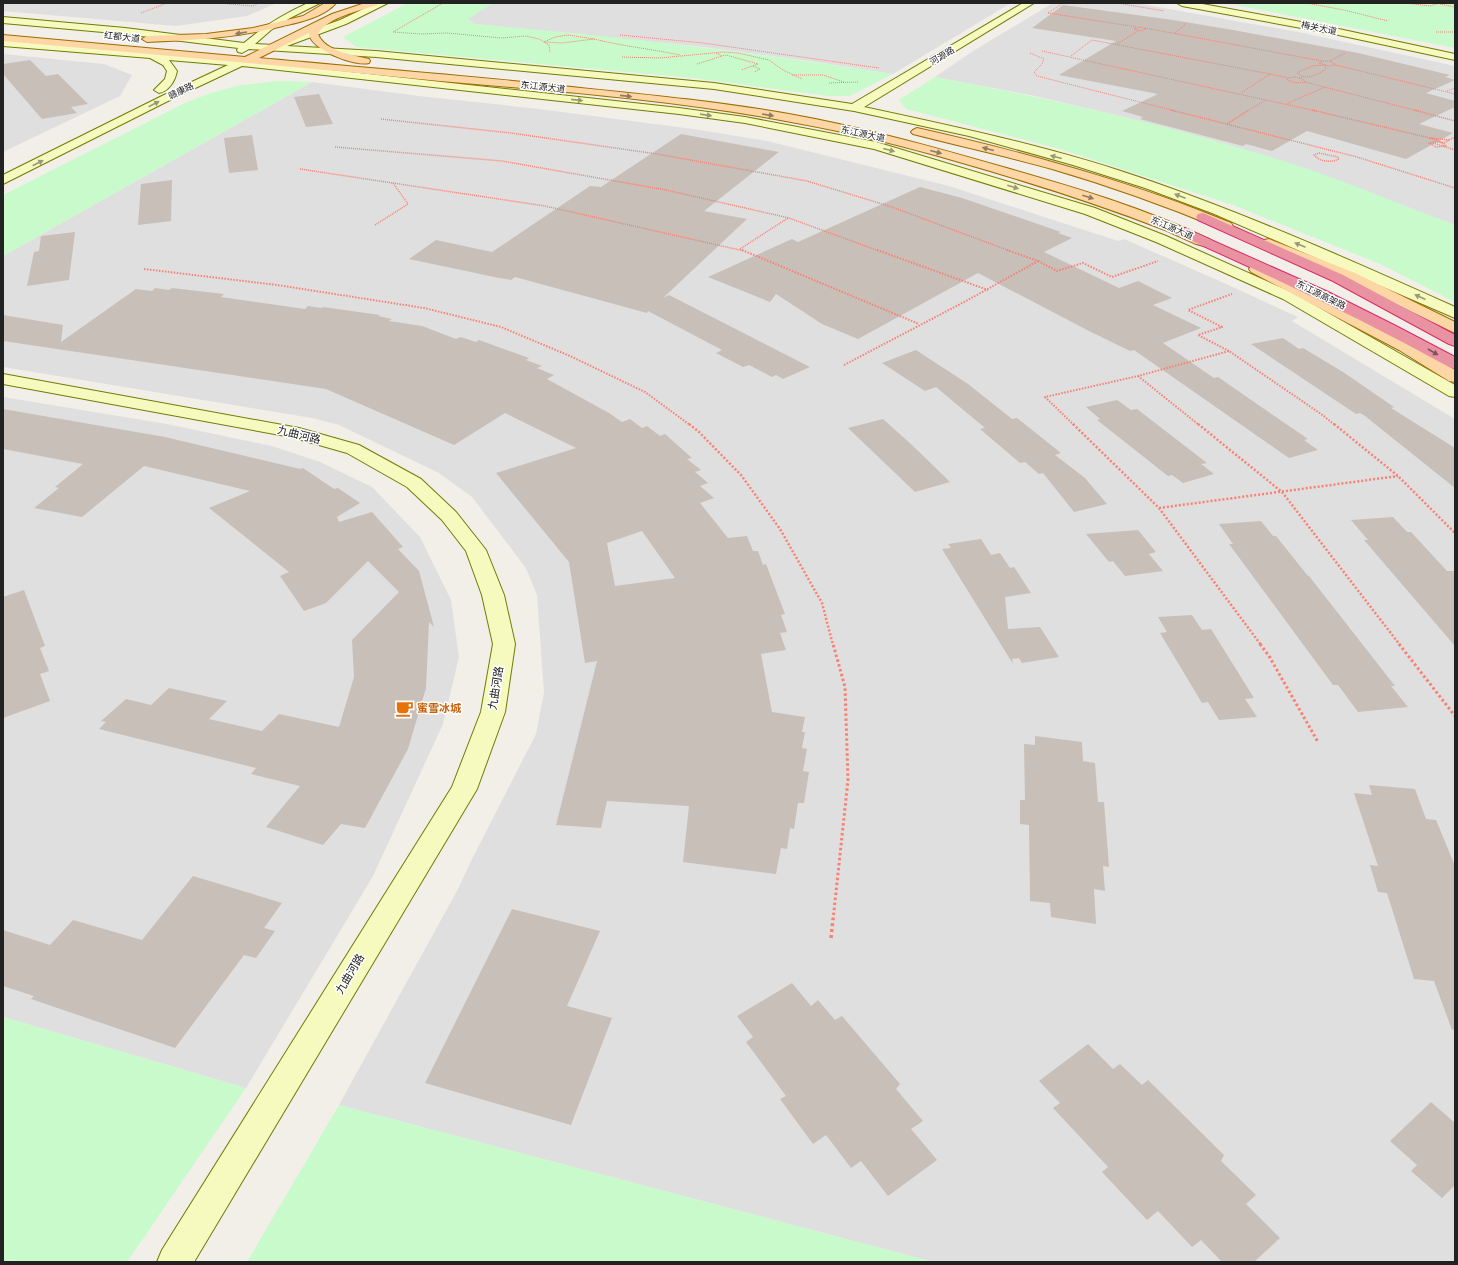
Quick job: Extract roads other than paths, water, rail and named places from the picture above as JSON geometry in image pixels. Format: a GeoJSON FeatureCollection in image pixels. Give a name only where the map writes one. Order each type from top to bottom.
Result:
{"type":"FeatureCollection","features":[{"type":"Feature","properties":{"kind":"highway","name":"东江源高架路"},"geometry":{"type":"LineString","coordinates":[[1203,217],[1338,278],[1455,340]]}},
{"type":"Feature","properties":{"kind":"highway","name":"东江源高架路"},"geometry":{"type":"LineString","coordinates":[[1184,232],[1316,292],[1420,344],[1455,364]]}},
{"type":"Feature","properties":{"kind":"main road"},"geometry":{"type":"LineString","coordinates":[[128,38],[182,39],[228,35],[268,28],[306,18],[331,3]]}},
{"type":"Feature","properties":{"kind":"main road","name":"赣康路"},"geometry":{"type":"LineString","coordinates":[[244,53],[306,18],[337,3]]}},
{"type":"Feature","properties":{"kind":"main road"},"geometry":{"type":"LineString","coordinates":[[268,50],[361,3]]}},
{"type":"Feature","properties":{"kind":"main road"},"geometry":{"type":"LineString","coordinates":[[365,61],[334,52],[320,44],[315,36],[315,31],[316,28],[326,21],[374,3]]}},
{"type":"Feature","properties":{"kind":"main road","name":"红都大道"},"geometry":{"type":"LineString","coordinates":[[3,26],[128,38],[244,53]]}},
{"type":"Feature","properties":{"kind":"main road","name":"红都大道"},"geometry":{"type":"LineString","coordinates":[[3,38],[222,60]]}},
{"type":"Feature","properties":{"kind":"main road","name":"东江源大道"},"geometry":{"type":"LineString","coordinates":[[222,60],[244,53],[268,50],[365,61],[692,92],[768,102],[837,114],[960,141],[1060,168],[1138,192],[1350,276],[1455,328]]}},
{"type":"Feature","properties":{"kind":"main road","name":"东江源大道"},"geometry":{"type":"LineString","coordinates":[[244,53],[346,69],[687,102],[790,118],[874,136],[1045,182],[1110,204],[1184,232],[1392,340],[1455,377]]}},
{"type":"Feature","properties":{"kind":"street"},"geometry":{"type":"LineString","coordinates":[[244,53],[268,28],[287,16],[315,3]]}},
{"type":"Feature","properties":{"kind":"street"},"geometry":{"type":"LineString","coordinates":[[268,50],[315,31],[343,22],[383,3]]}},
{"type":"Feature","properties":{"kind":"street","name":"河源路"},"geometry":{"type":"LineString","coordinates":[[854,108],[1029,3]]}},
{"type":"Feature","properties":{"kind":"street","name":"梅关大道"},"geometry":{"type":"LineString","coordinates":[[1182,3],[1334,31],[1455,57]]}},
{"type":"Feature","properties":{"kind":"street","name":"梅关大道"},"geometry":{"type":"LineString","coordinates":[[1202,3],[1455,52]]}},
{"type":"Feature","properties":{"kind":"street"},"geometry":{"type":"LineString","coordinates":[[3,20],[125,31],[182,39],[244,53],[299,70],[679,111],[738,119],[825,134],[925,160],[1090,211],[1161,239],[1288,296],[1455,392]]}},
{"type":"Feature","properties":{"kind":"street"},"geometry":{"type":"LineString","coordinates":[[3,43],[158,57],[222,60]]}},
{"type":"Feature","properties":{"kind":"street"},"geometry":{"type":"LineString","coordinates":[[113,48],[136,51],[158,57],[167,63],[172,71],[164,94]]}},
{"type":"Feature","properties":{"kind":"street"},"geometry":{"type":"LineString","coordinates":[[268,50],[384,55],[714,86],[854,108],[971,133],[1077,162],[1150,185],[1217,210],[1346,264],[1455,313]]}},
{"type":"Feature","properties":{"kind":"street","name":"赣康路"},"geometry":{"type":"LineString","coordinates":[[3,180],[244,53]]}},
{"type":"Feature","properties":{"kind":"street","name":"赣康路"},"geometry":{"type":"LineString","coordinates":[[17,160],[164,94],[222,60]]}},
{"type":"Feature","properties":{"kind":"street"},"geometry":{"type":"LineString","coordinates":[[252,75],[299,70],[346,69]]}},
{"type":"Feature","properties":{"kind":"street"},"geometry":{"type":"LineString","coordinates":[[164,94],[230,79]]}},
{"type":"Feature","properties":{"kind":"street","name":"九曲河路"},"geometry":{"type":"LineString","coordinates":[[3,379],[293,432],[353,449],[414,483],[449,516],[476,550],[492,595],[504,644],[493,712],[464,789],[174,1262]]}},
{"type":"Feature","properties":{"kind":"place","name":"蜜雪冰城"},"geometry":{"type":"Point","coordinates":[404,708]}}]}
